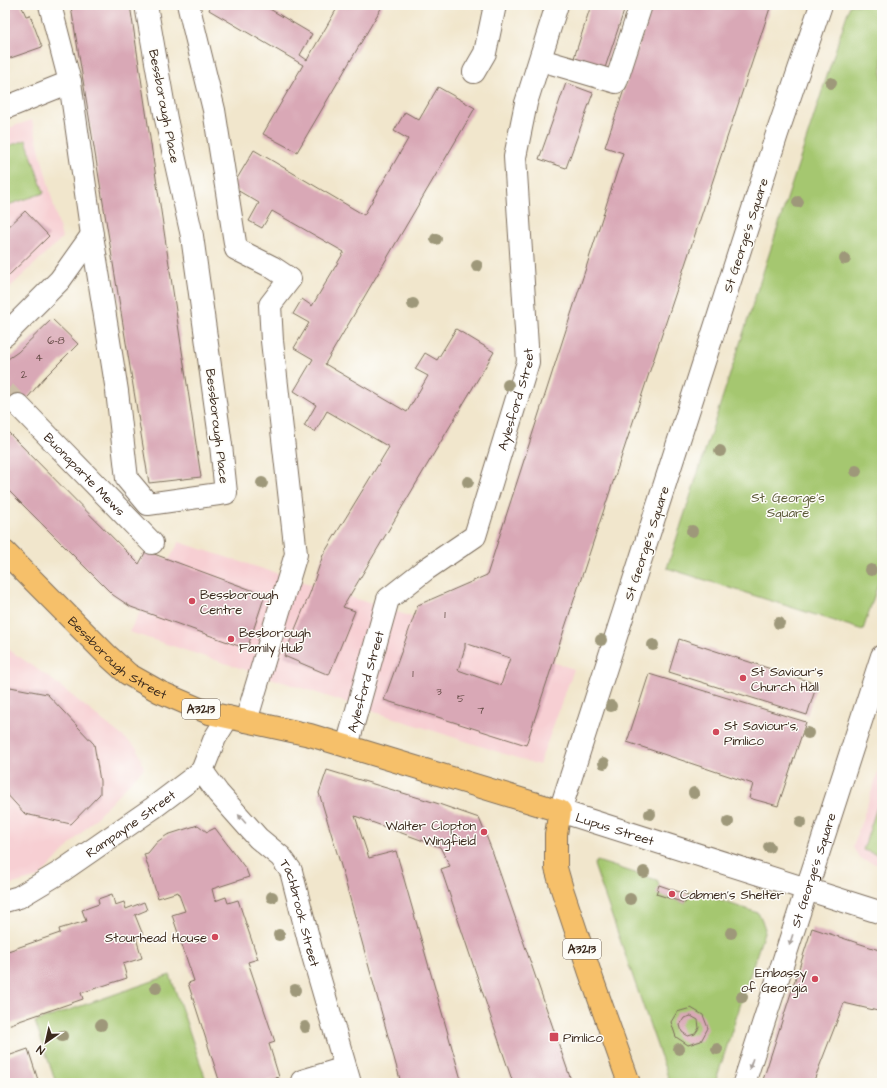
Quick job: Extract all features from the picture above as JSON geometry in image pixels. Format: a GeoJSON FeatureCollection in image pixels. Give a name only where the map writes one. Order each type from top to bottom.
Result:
{"type":"FeatureCollection","features":[{"type":"Feature","properties":{"kind":"main road","name":"Bessborough Street"},"geometry":{"type":"LineString","coordinates":[[5,552],[107,655],[128,674],[166,695],[209,713],[310,735],[347,746]]}},
{"type":"Feature","properties":{"kind":"main road","name":"Lupus Street"},"geometry":{"type":"LineString","coordinates":[[347,746],[560,811]]}},
{"type":"Feature","properties":{"kind":"main road","name":"St George's Square"},"geometry":{"type":"LineString","coordinates":[[560,811],[556,834],[556,868],[590,973],[629,1083]]}},
{"type":"Feature","properties":{"kind":"street","name":"Bessborough Place"},"geometry":{"type":"LineString","coordinates":[[50,5],[70,82],[117,391],[127,479],[148,504],[226,493],[221,445],[192,236],[166,119],[146,5]]}},
{"type":"Feature","properties":{"kind":"street"},"geometry":{"type":"LineString","coordinates":[[189,5],[188,8],[214,110],[236,249],[272,267],[290,279],[270,305],[272,341],[296,554],[237,719],[214,738],[202,771]]}},
{"type":"Feature","properties":{"kind":"street"},"geometry":{"type":"LineString","coordinates":[[474,72],[485,53],[495,5]]}},
{"type":"Feature","properties":{"kind":"street","name":"Aylesford Street"},"geometry":{"type":"LineString","coordinates":[[347,746],[388,599],[425,570],[475,536],[528,362],[515,157],[526,103],[541,60],[557,5]]}},
{"type":"Feature","properties":{"kind":"street"},"geometry":{"type":"LineString","coordinates":[[541,60],[616,82],[641,5]]}},
{"type":"Feature","properties":{"kind":"street","name":"St George's Square"},"geometry":{"type":"LineString","coordinates":[[560,811],[777,134],[820,5]]}},
{"type":"Feature","properties":{"kind":"street"},"geometry":{"type":"LineString","coordinates":[[5,108],[70,82]]}},
{"type":"Feature","properties":{"kind":"street"},"geometry":{"type":"LineString","coordinates":[[5,336],[60,280],[92,234]]}},
{"type":"Feature","properties":{"kind":"street","name":"Buonaparte Mews"},"geometry":{"type":"LineString","coordinates":[[18,405],[152,543]]}},
{"type":"Feature","properties":{"kind":"street","name":"St George's Square"},"geometry":{"type":"LineString","coordinates":[[744,1083],[882,656]]}},
{"type":"Feature","properties":{"kind":"street","name":"Tachbrook Street"},"geometry":{"type":"LineString","coordinates":[[202,771],[218,793],[258,838],[281,857],[291,871],[311,949],[348,1075]]}},
{"type":"Feature","properties":{"kind":"street","name":"Rampayne Street"},"geometry":{"type":"LineString","coordinates":[[5,901],[19,897],[59,873],[153,808],[202,771]]}},
{"type":"Feature","properties":{"kind":"street","name":"Lupus Street"},"geometry":{"type":"LineString","coordinates":[[560,811],[882,913]]}},
{"type":"Feature","properties":{"kind":"street"},"geometry":{"type":"LineString","coordinates":[[302,1081],[348,1075]]}},
{"type":"Feature","properties":{"kind":"shaded area"},"geometry":{"type":"Polygon","coordinates":[[[32,120],[62,238],[5,292],[5,129],[32,120]]]}},
{"type":"Feature","properties":{"kind":"shaded area"},"geometry":{"type":"Polygon","coordinates":[[[179,542],[574,669],[539,765],[129,632],[179,542]]]}},
{"type":"Feature","properties":{"kind":"shaded area"},"geometry":{"type":"Polygon","coordinates":[[[5,647],[50,678],[137,748],[144,768],[39,877],[5,886],[5,647]]]}},
{"type":"Feature","properties":{"kind":"shaded area"},"geometry":{"type":"Polygon","coordinates":[[[882,760],[882,866],[860,859],[853,847],[882,760]]]}},
{"type":"Feature","properties":{"kind":"green space","name":"St. George's Square"},"geometry":{"type":"Polygon","coordinates":[[[850,5],[882,5],[882,572],[863,630],[667,568],[850,5]]]}},
{"type":"Feature","properties":{"kind":"green space"},"geometry":{"type":"Polygon","coordinates":[[[26,140],[44,193],[5,206],[5,147],[26,140]]]}},
{"type":"Feature","properties":{"kind":"green space"},"geometry":{"type":"Polygon","coordinates":[[[882,792],[882,856],[863,850],[882,792]]]}},
{"type":"Feature","properties":{"kind":"green space"},"geometry":{"type":"Polygon","coordinates":[[[597,861],[657,880],[659,885],[657,894],[685,903],[688,895],[692,891],[758,913],[761,918],[765,929],[715,1083],[670,1083],[594,865],[597,861]]]}},
{"type":"Feature","properties":{"kind":"green space"},"geometry":{"type":"Polygon","coordinates":[[[170,975],[207,1083],[56,1083],[35,1022],[170,975]]]}},
{"type":"Feature","properties":{"kind":"building"},"geometry":{"type":"Polygon","coordinates":[[[5,5],[21,5],[26,16],[30,15],[42,47],[5,60],[5,5]]]}},
{"type":"Feature","properties":{"kind":"building"},"geometry":{"type":"Polygon","coordinates":[[[85,5],[130,5],[201,477],[149,483],[71,7],[85,5]]]}},
{"type":"Feature","properties":{"kind":"building"},"geometry":{"type":"Polygon","coordinates":[[[211,5],[263,5],[312,34],[300,55],[307,60],[339,5],[383,5],[297,152],[263,134],[303,65],[209,10],[211,5]]]}},
{"type":"Feature","properties":{"kind":"building"},"geometry":{"type":"Polygon","coordinates":[[[591,5],[626,5],[605,68],[574,58],[591,5]]]}},
{"type":"Feature","properties":{"kind":"building"},"geometry":{"type":"Polygon","coordinates":[[[652,5],[771,5],[526,745],[384,700],[418,605],[487,575],[623,153],[605,147],[652,5]],[[465,643],[465,648],[458,670],[501,685],[510,658],[465,643]]]}},
{"type":"Feature","properties":{"kind":"building"},"geometry":{"type":"Polygon","coordinates":[[[566,83],[593,93],[566,168],[539,159],[566,83]]]}},
{"type":"Feature","properties":{"kind":"building"},"geometry":{"type":"Polygon","coordinates":[[[438,87],[475,108],[325,364],[407,412],[428,376],[415,369],[425,353],[437,360],[456,329],[494,352],[343,607],[355,611],[329,675],[284,656],[310,593],[323,555],[389,447],[327,411],[315,432],[304,426],[316,405],[294,391],[313,359],[294,348],[309,323],[293,314],[302,299],[312,306],[344,252],[272,211],[262,228],[249,221],[259,203],[232,187],[254,150],[364,215],[408,139],[394,131],[405,112],[419,120],[438,87]]]}},
{"type":"Feature","properties":{"kind":"building"},"geometry":{"type":"Polygon","coordinates":[[[25,211],[49,236],[5,279],[5,230],[25,211]]]}},
{"type":"Feature","properties":{"kind":"building"},"geometry":{"type":"Polygon","coordinates":[[[52,319],[78,344],[44,378],[29,396],[5,418],[5,361],[18,352],[52,319]]]}},
{"type":"Feature","properties":{"kind":"building"},"geometry":{"type":"Polygon","coordinates":[[[5,429],[139,564],[146,551],[265,595],[247,649],[131,607],[113,595],[5,487],[5,429]]]}},
{"type":"Feature","properties":{"kind":"building","name":"St Saviour's Church Hall"},"geometry":{"type":"Polygon","coordinates":[[[679,639],[817,684],[807,715],[669,672],[679,639]]]}},
{"type":"Feature","properties":{"kind":"building","name":"St Saviour's, Pimlico"},"geometry":{"type":"Polygon","coordinates":[[[649,674],[806,722],[778,806],[749,798],[753,784],[627,742],[649,674]]]}},
{"type":"Feature","properties":{"kind":"building"},"geometry":{"type":"Polygon","coordinates":[[[5,686],[47,694],[94,744],[100,781],[100,794],[71,824],[25,814],[5,792],[5,686]]]}},
{"type":"Feature","properties":{"kind":"building"},"geometry":{"type":"Polygon","coordinates":[[[327,770],[436,803],[479,818],[493,853],[572,1083],[513,1083],[441,869],[450,866],[440,847],[355,816],[369,858],[396,851],[462,1083],[401,1083],[341,866],[319,793],[327,770]]]}},
{"type":"Feature","properties":{"kind":"building","name":"Stourhead House"},"geometry":{"type":"Polygon","coordinates":[[[198,825],[207,832],[215,828],[246,869],[249,877],[212,889],[215,901],[226,897],[228,903],[238,900],[258,959],[248,962],[275,1042],[269,1044],[279,1077],[260,1083],[220,1083],[188,983],[194,981],[172,915],[185,911],[178,892],[158,898],[144,854],[148,853],[157,842],[167,835],[198,825]]]}},
{"type":"Feature","properties":{"kind":"building","name":"Cabmen's Shelter"},"geometry":{"type":"Polygon","coordinates":[[[659,885],[688,895],[685,903],[656,894],[659,885]]]}},
{"type":"Feature","properties":{"kind":"building"},"geometry":{"type":"Polygon","coordinates":[[[112,894],[115,905],[124,902],[126,909],[144,902],[147,910],[135,915],[143,935],[136,938],[142,958],[123,964],[127,978],[81,993],[83,999],[5,1026],[5,952],[60,933],[59,929],[86,921],[82,910],[99,904],[98,899],[112,894]]]}},
{"type":"Feature","properties":{"kind":"building"},"geometry":{"type":"Polygon","coordinates":[[[812,928],[882,951],[882,1012],[844,1003],[813,1083],[762,1083],[812,928]]]}},
{"type":"Feature","properties":{"kind":"building"},"geometry":{"type":"Polygon","coordinates":[[[691,1008],[703,1015],[708,1028],[701,1041],[688,1045],[676,1037],[671,1022],[677,1012],[691,1008]],[[691,1016],[684,1018],[680,1025],[682,1032],[688,1036],[695,1034],[699,1028],[698,1020],[691,1016]]]}},
{"type":"Feature","properties":{"kind":"building"},"geometry":{"type":"Polygon","coordinates":[[[28,1049],[39,1083],[5,1083],[5,1057],[28,1049]]]}},
{"type":"Feature","properties":{"kind":"building"},"geometry":{"type":"Polygon","coordinates":[[[277,1078],[289,1083],[264,1083],[277,1078]]]}},
{"type":"Feature","properties":{"kind":"tunnel"},"geometry":{"type":"LineString","coordinates":[[5,392],[18,405]]}},
{"type":"Feature","properties":{"kind":"place","name":"Bessborough Centre"},"geometry":{"type":"Point","coordinates":[192,601]}},
{"type":"Feature","properties":{"kind":"place","name":"Besborough Family Hub"},"geometry":{"type":"Point","coordinates":[231,639]}},
{"type":"Feature","properties":{"kind":"place","name":"St Saviour's Church Hall"},"geometry":{"type":"Point","coordinates":[743,678]}},
{"type":"Feature","properties":{"kind":"place","name":"St Saviour's, Pimlico"},"geometry":{"type":"Point","coordinates":[716,732]}},
{"type":"Feature","properties":{"kind":"place","name":"Walter Clopton Wingfield"},"geometry":{"type":"Point","coordinates":[484,832]}},
{"type":"Feature","properties":{"kind":"place","name":"Cabmen's Shelter"},"geometry":{"type":"Point","coordinates":[672,894]}},
{"type":"Feature","properties":{"kind":"place","name":"Stourhead House"},"geometry":{"type":"Point","coordinates":[215,937]}},
{"type":"Feature","properties":{"kind":"place","name":"Embassy of Georgia"},"geometry":{"type":"Point","coordinates":[815,979]}},
{"type":"Feature","properties":{"kind":"place","name":"Pimlico"},"geometry":{"type":"Point","coordinates":[554,1037]}}]}
